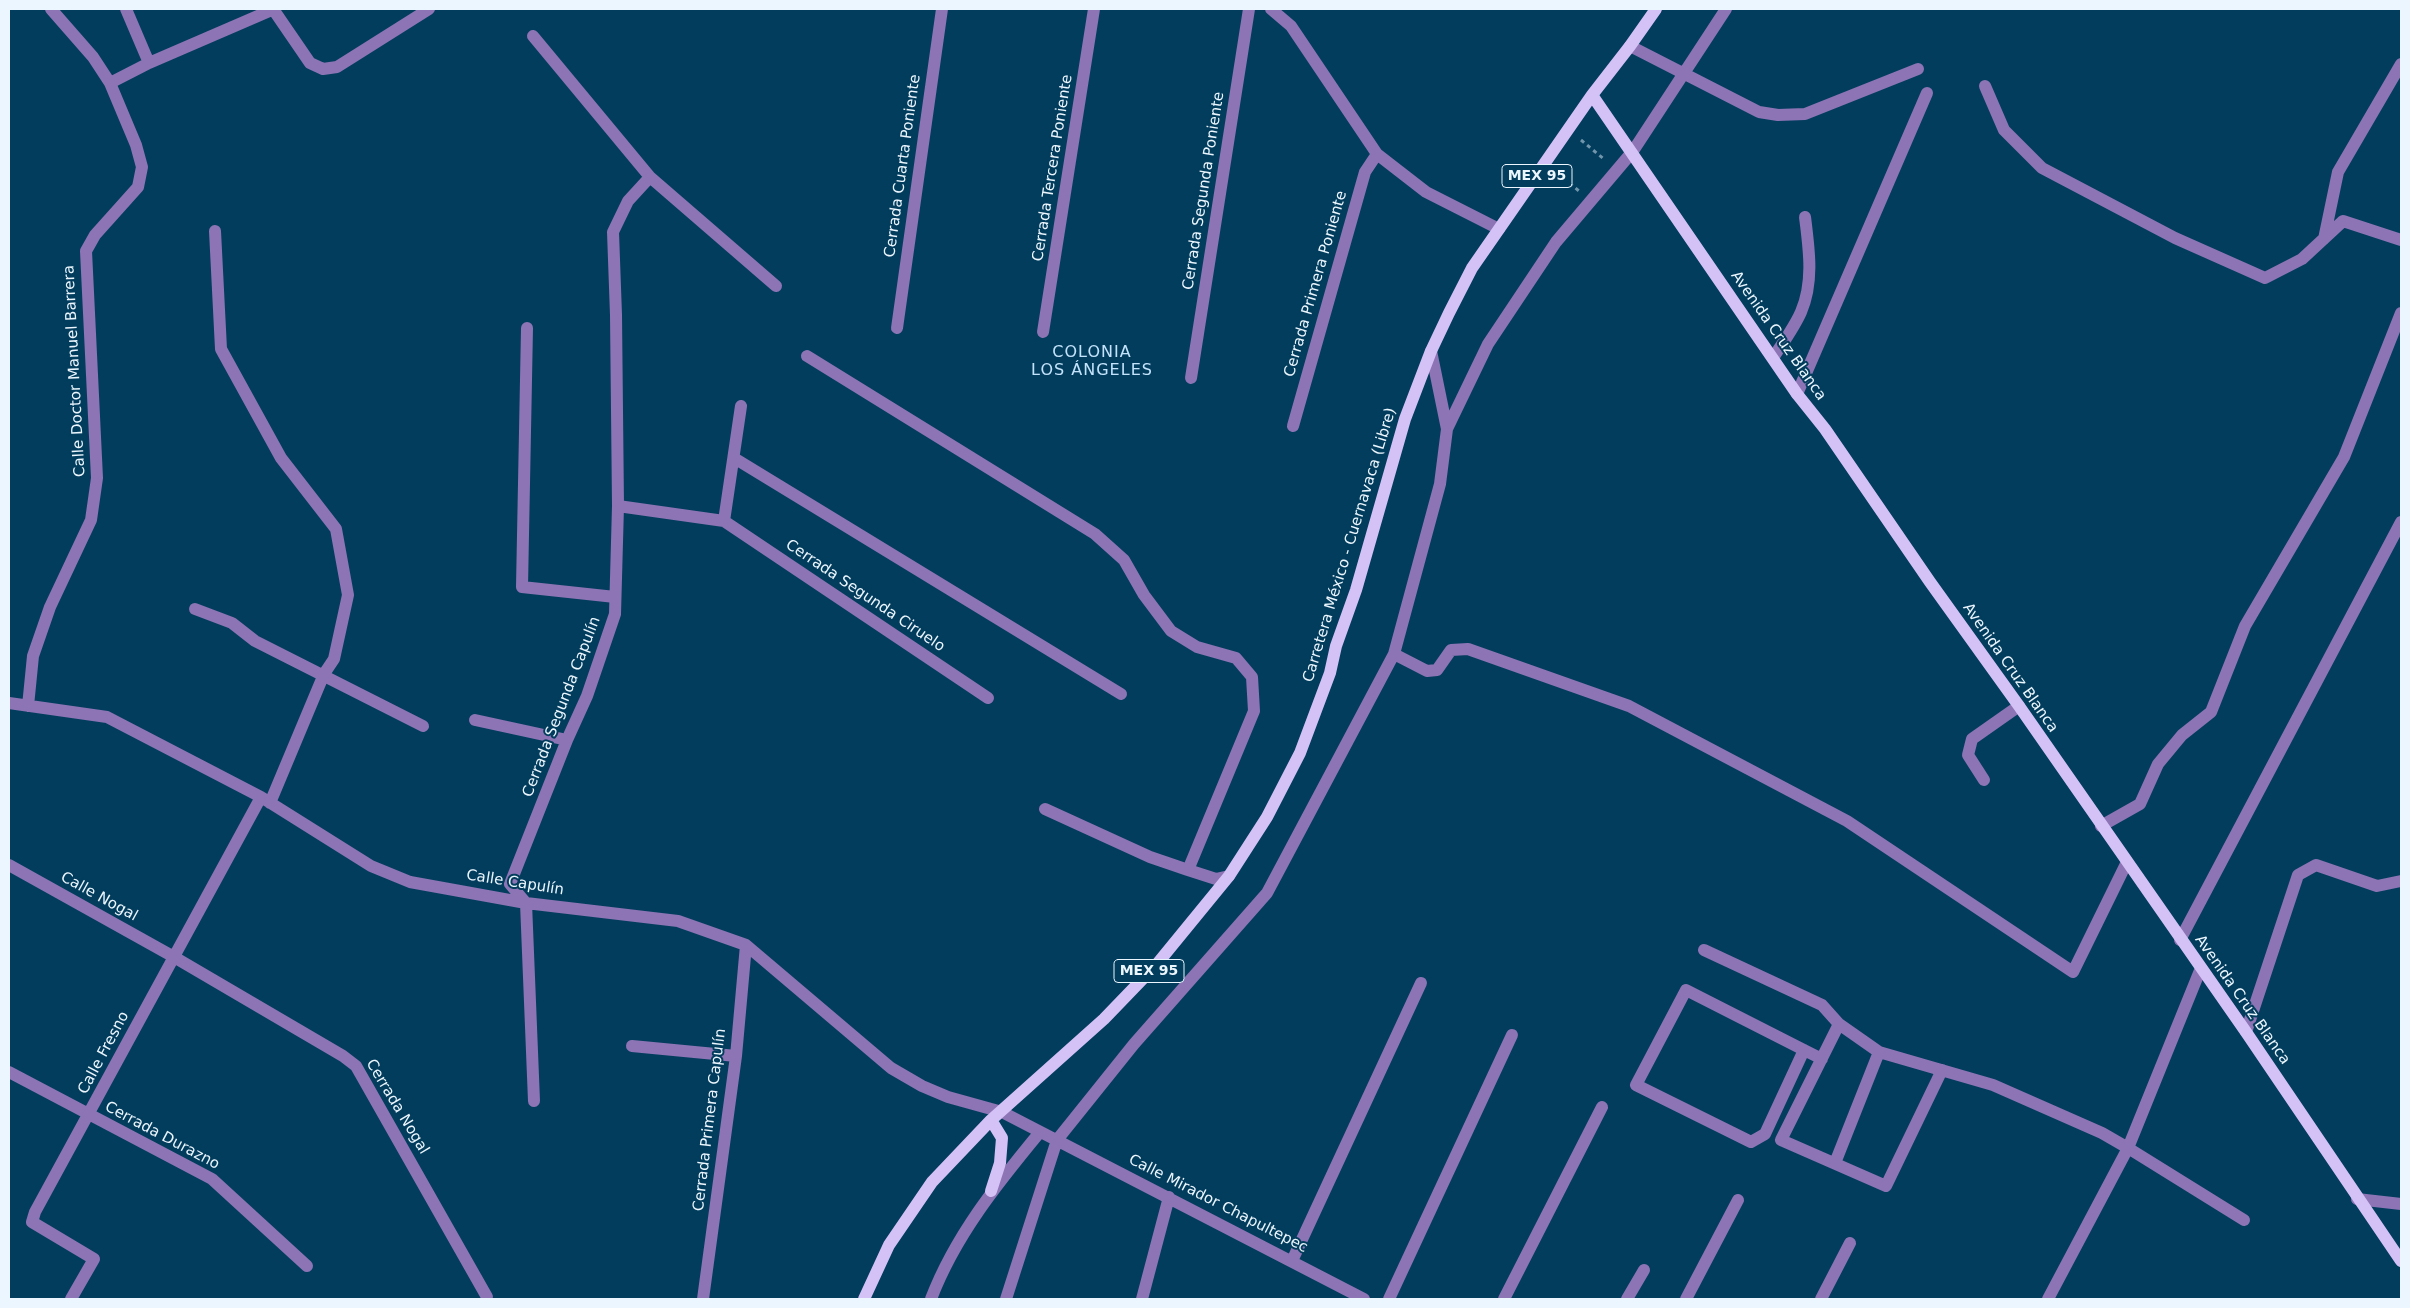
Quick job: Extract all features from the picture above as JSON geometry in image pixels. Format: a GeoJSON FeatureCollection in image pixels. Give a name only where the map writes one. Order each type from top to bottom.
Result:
{"type":"FeatureCollection","features":[{"type":"Feature","properties":{"kind":"main road","name":"Carretera México - Cuernavaca (Libre)"},"geometry":{"type":"LineString","coordinates":[[864,1299],[889,1245],[932,1182],[992,1120],[1104,1019],[1157,964],[1229,876],[1267,816],[1300,753],[1330,673],[1336,646],[1356,590],[1405,419],[1431,351],[1472,268],[1569,130],[1592,94],[1656,9]]}},
{"type":"Feature","properties":{"kind":"main road","name":"Avenida Cruz Blanca"},"geometry":{"type":"LineString","coordinates":[[1592,94],[1633,151],[1797,394],[1825,429],[2246,1032],[2357,1199],[2401,1261]]}},
{"type":"Feature","properties":{"kind":"main road"},"geometry":{"type":"LineString","coordinates":[[990,1191],[1000,1163],[1002,1138],[992,1120]]}},
{"type":"Feature","properties":{"kind":"street","name":"Calle Doctor Manuel Barrera"},"geometry":{"type":"LineString","coordinates":[[28,706],[33,656],[50,608],[92,520],[97,478],[86,251],[95,235],[138,187],[142,167],[136,145],[110,83],[94,57],[51,9]]}},
{"type":"Feature","properties":{"kind":"street"},"geometry":{"type":"LineString","coordinates":[[126,9],[149,63]]}},
{"type":"Feature","properties":{"kind":"street"},"geometry":{"type":"LineString","coordinates":[[110,83],[149,63],[274,9],[310,63],[323,69],[337,67],[429,9]]}},
{"type":"Feature","properties":{"kind":"street","name":"Cerrada Cuarta Poniente"},"geometry":{"type":"LineString","coordinates":[[897,328],[942,9]]}},
{"type":"Feature","properties":{"kind":"street","name":"Cerrada Tercera Poniente"},"geometry":{"type":"LineString","coordinates":[[1044,332],[1094,9]]}},
{"type":"Feature","properties":{"kind":"street","name":"Cerrada Segunda Poniente"},"geometry":{"type":"LineString","coordinates":[[1192,378],[1249,9]]}},
{"type":"Feature","properties":{"kind":"street"},"geometry":{"type":"LineString","coordinates":[[1271,9],[1290,26],[1377,154],[1426,192],[1499,230]]}},
{"type":"Feature","properties":{"kind":"street"},"geometry":{"type":"LineString","coordinates":[[1006,1299],[1057,1140],[1134,1044],[1267,893],[1394,654],[1440,484],[1447,430],[1488,344],[1556,242],[1633,151],[1726,9]]}},
{"type":"Feature","properties":{"kind":"street"},"geometry":{"type":"LineString","coordinates":[[532,36],[650,177],[776,286]]}},
{"type":"Feature","properties":{"kind":"street"},"geometry":{"type":"LineString","coordinates":[[1630,46],[1759,112],[1778,115],[1806,114],[1918,69]]}},
{"type":"Feature","properties":{"kind":"street"},"geometry":{"type":"LineString","coordinates":[[2324,239],[2338,172],[2401,64]]}},
{"type":"Feature","properties":{"kind":"street"},"geometry":{"type":"LineString","coordinates":[[1985,86],[2004,130],[2042,168],[2174,238],[2265,278],[2302,259],[2343,222],[2401,240]]}},
{"type":"Feature","properties":{"kind":"street"},"geometry":{"type":"LineString","coordinates":[[1797,394],[1927,93]]}},
{"type":"Feature","properties":{"kind":"street","name":"Cerrada Primera Poniente"},"geometry":{"type":"LineString","coordinates":[[1293,426],[1365,172],[1377,154]]}},
{"type":"Feature","properties":{"kind":"street","name":"Cerrada Segunda Capulín"},"geometry":{"type":"LineString","coordinates":[[526,902],[510,884],[567,740],[587,696],[615,614],[618,506],[616,315],[612,232],[628,201],[650,177]]}},
{"type":"Feature","properties":{"kind":"street"},"geometry":{"type":"LineString","coordinates":[[1772,358],[1801,313],[1809,284],[1810,254],[1805,218]]}},
{"type":"Feature","properties":{"kind":"street","name":"Calle Fresno"},"geometry":{"type":"LineString","coordinates":[[71,1299],[94,1259],[32,1222],[35,1212],[174,957],[265,800],[324,674],[334,659],[348,595],[336,529],[281,458],[221,349],[215,231]]}},
{"type":"Feature","properties":{"kind":"street"},"geometry":{"type":"LineString","coordinates":[[2101,826],[2140,804],[2158,764],[2182,735],[2211,712],[2245,626],[2344,457],[2401,314]]}},
{"type":"Feature","properties":{"kind":"street"},"geometry":{"type":"LineString","coordinates":[[527,328],[522,587],[615,597]]}},
{"type":"Feature","properties":{"kind":"street"},"geometry":{"type":"LineString","coordinates":[[1431,351],[1447,430]]}},
{"type":"Feature","properties":{"kind":"street"},"geometry":{"type":"LineString","coordinates":[[807,356],[1095,534],[1124,560],[1144,595],[1171,631],[1197,647],[1236,658],[1252,678],[1254,711],[1188,870]]}},
{"type":"Feature","properties":{"kind":"street"},"geometry":{"type":"LineString","coordinates":[[618,506],[724,521],[741,406]]}},
{"type":"Feature","properties":{"kind":"street"},"geometry":{"type":"LineString","coordinates":[[734,458],[1121,694]]}},
{"type":"Feature","properties":{"kind":"street","name":"Cerrada Segunda Ciruelo"},"geometry":{"type":"LineString","coordinates":[[724,521],[988,698]]}},
{"type":"Feature","properties":{"kind":"street"},"geometry":{"type":"LineString","coordinates":[[2180,940],[2401,522]]}},
{"type":"Feature","properties":{"kind":"street"},"geometry":{"type":"LineString","coordinates":[[195,609],[232,623],[256,641],[424,726]]}},
{"type":"Feature","properties":{"kind":"street"},"geometry":{"type":"LineString","coordinates":[[1394,654],[1426,671],[1437,670],[1451,650],[1468,649],[1629,706],[1847,821],[2073,972],[2127,862]]}},
{"type":"Feature","properties":{"kind":"street","name":"Calle Capulín"},"geometry":{"type":"LineString","coordinates":[[9,703],[107,717],[265,800],[371,866],[410,882],[526,902],[678,921],[746,946],[891,1068],[922,1086],[948,1097],[1002,1112],[1040,1132]]}},
{"type":"Feature","properties":{"kind":"street"},"geometry":{"type":"LineString","coordinates":[[1984,780],[1968,756],[1972,739],[2019,706]]}},
{"type":"Feature","properties":{"kind":"street"},"geometry":{"type":"LineString","coordinates":[[474,720],[567,740]]}},
{"type":"Feature","properties":{"kind":"street"},"geometry":{"type":"LineString","coordinates":[[1045,810],[1150,857],[1216,879],[1229,876]]}},
{"type":"Feature","properties":{"kind":"street","name":"Calle Nogal"},"geometry":{"type":"LineString","coordinates":[[9,865],[174,957]]}},
{"type":"Feature","properties":{"kind":"street"},"geometry":{"type":"LineString","coordinates":[[2246,1032],[2298,875],[2316,865],[2377,886],[2401,883]]}},
{"type":"Feature","properties":{"kind":"street"},"geometry":{"type":"LineString","coordinates":[[526,902],[534,1101]]}},
{"type":"Feature","properties":{"kind":"street","name":"Cerrada Primera Capulín"},"geometry":{"type":"LineString","coordinates":[[703,1299],[736,1056],[746,946]]}},
{"type":"Feature","properties":{"kind":"street"},"geometry":{"type":"LineString","coordinates":[[1704,950],[1822,1004],[1839,1024],[1879,1052],[1992,1085],[2102,1133],[2244,1220]]}},
{"type":"Feature","properties":{"kind":"street","name":"Cerrada Nogal"},"geometry":{"type":"LineString","coordinates":[[174,957],[343,1056],[356,1066],[487,1296]]}},
{"type":"Feature","properties":{"kind":"street"},"geometry":{"type":"LineString","coordinates":[[2048,1299],[2128,1148],[2200,968]]}},
{"type":"Feature","properties":{"kind":"street"},"geometry":{"type":"LineString","coordinates":[[1292,1261],[1421,983]]}},
{"type":"Feature","properties":{"kind":"street"},"geometry":{"type":"LineString","coordinates":[[1804,1050],[1766,1134],[1751,1142],[1636,1085],[1686,990],[1822,1059]]}},
{"type":"Feature","properties":{"kind":"street"},"geometry":{"type":"LineString","coordinates":[[1839,1024],[1781,1140],[1886,1186],[1942,1070]]}},
{"type":"Feature","properties":{"kind":"street"},"geometry":{"type":"LineString","coordinates":[[1389,1299],[1512,1035]]}},
{"type":"Feature","properties":{"kind":"street"},"geometry":{"type":"LineString","coordinates":[[632,1046],[736,1056]]}},
{"type":"Feature","properties":{"kind":"street"},"geometry":{"type":"LineString","coordinates":[[1835,1164],[1879,1052]]}},
{"type":"Feature","properties":{"kind":"street","name":"Cerrada Durazno"},"geometry":{"type":"LineString","coordinates":[[9,1072],[212,1179],[307,1266]]}},
{"type":"Feature","properties":{"kind":"street"},"geometry":{"type":"LineString","coordinates":[[1504,1299],[1602,1107]]}},
{"type":"Feature","properties":{"kind":"street"},"geometry":{"type":"LineString","coordinates":[[931,1299],[942,1269],[990,1191],[1040,1132]]}},
{"type":"Feature","properties":{"kind":"street","name":"Calle Mirador Chapultepec"},"geometry":{"type":"LineString","coordinates":[[1040,1132],[1364,1299]]}},
{"type":"Feature","properties":{"kind":"street"},"geometry":{"type":"LineString","coordinates":[[1142,1299],[1169,1197]]}},
{"type":"Feature","properties":{"kind":"street"},"geometry":{"type":"LineString","coordinates":[[2357,1199],[2401,1204]]}},
{"type":"Feature","properties":{"kind":"street"},"geometry":{"type":"LineString","coordinates":[[1686,1299],[1738,1200]]}},
{"type":"Feature","properties":{"kind":"street"},"geometry":{"type":"LineString","coordinates":[[1821,1299],[1850,1243]]}},
{"type":"Feature","properties":{"kind":"street"},"geometry":{"type":"LineString","coordinates":[[1627,1299],[1644,1270]]}},
{"type":"Feature","properties":{"kind":"path"},"geometry":{"type":"LineString","coordinates":[[1569,130],[1610,164]]}},
{"type":"Feature","properties":{"kind":"district","name":"COLONIA LOS ÁNGELES"},"geometry":{"type":"Point","coordinates":[1092,362]}}]}
